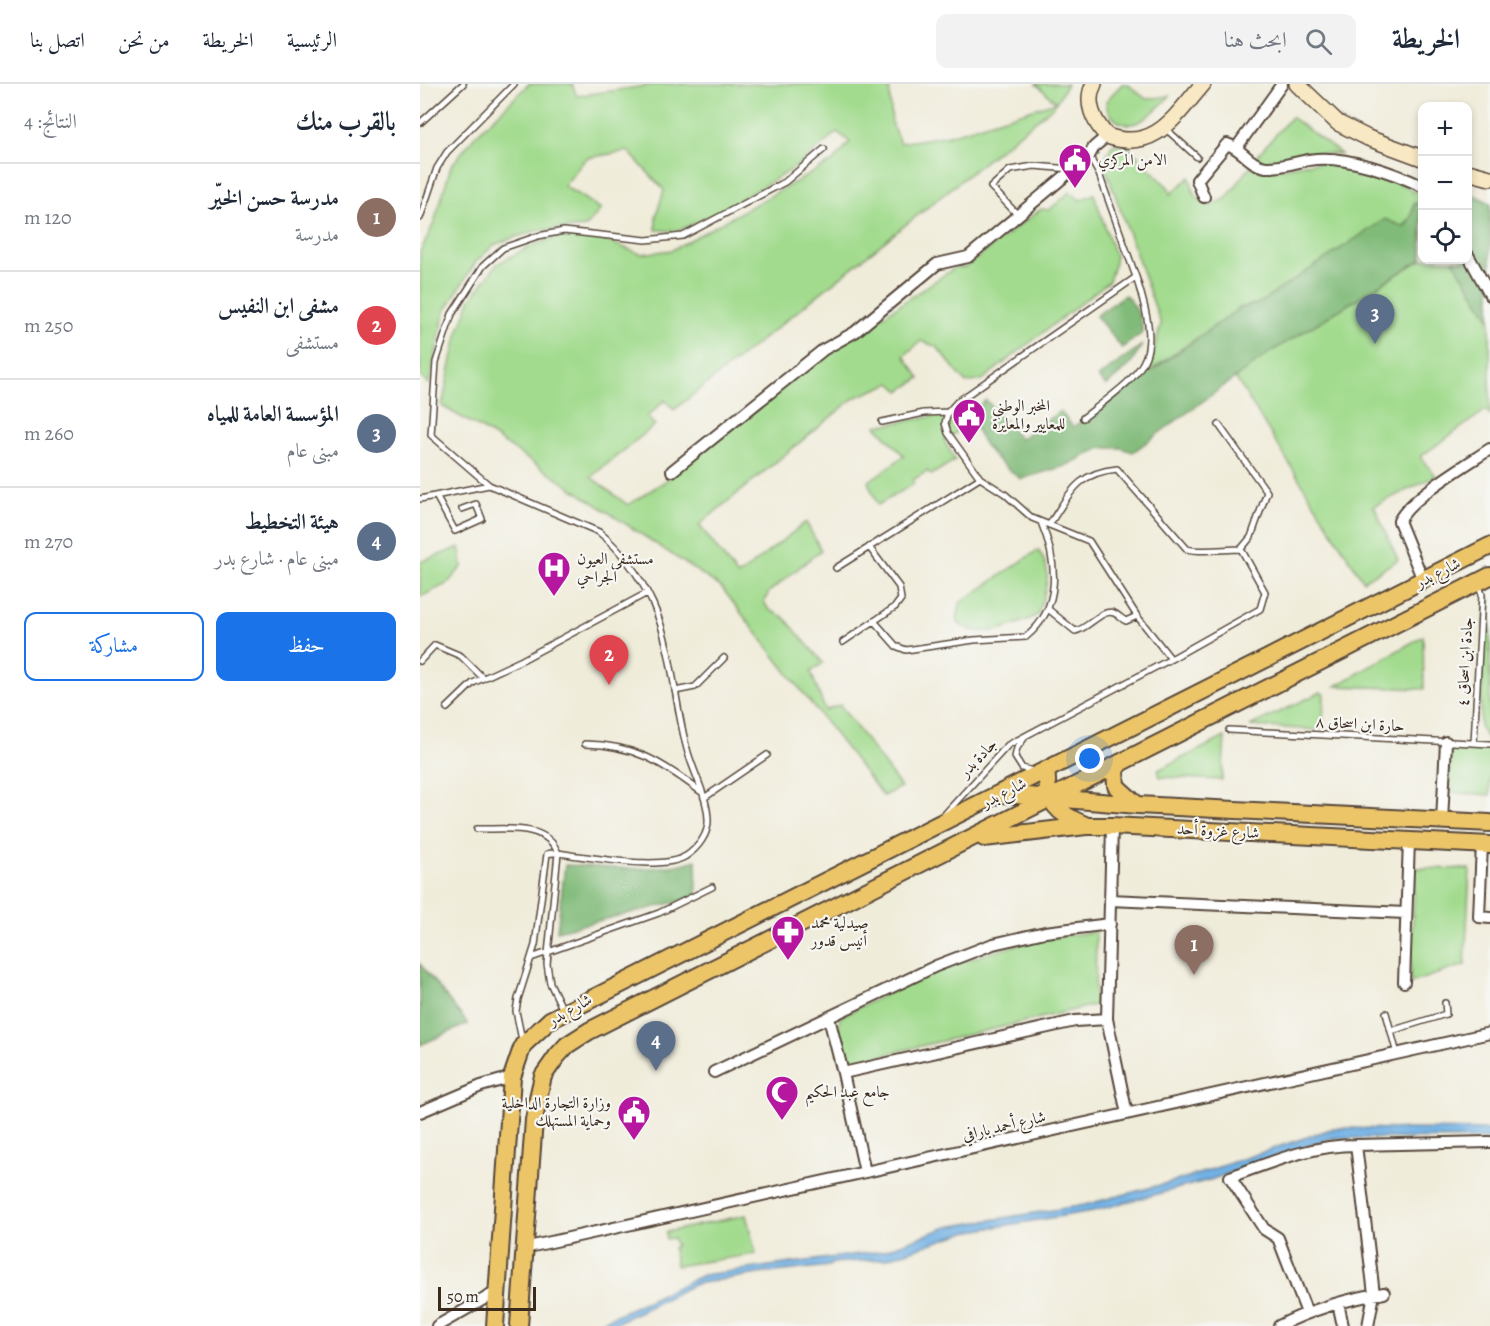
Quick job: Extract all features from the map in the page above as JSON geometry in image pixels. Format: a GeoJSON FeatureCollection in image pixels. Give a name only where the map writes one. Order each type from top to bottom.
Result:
{"type":"FeatureCollection","features":[{"type":"Feature","properties":{"kind":"main road"},"geometry":{"type":"LineString","coordinates":[[1094,84],[1090,98],[1092,112],[1107,136],[1116,139],[1139,139],[1165,128],[1203,84]]}},
{"type":"Feature","properties":{"kind":"main road"},"geometry":{"type":"LineString","coordinates":[[1301,85],[1338,123],[1368,138],[1418,157]]}},
{"type":"Feature","properties":{"kind":"main road"},"geometry":{"type":"LineString","coordinates":[[1472,173],[1490,178]]}},
{"type":"Feature","properties":{"kind":"main road","name":"شارع بدر"},"geometry":{"type":"LineString","coordinates":[[523,1045],[536,1031],[564,1011],[931,830],[1490,546]]}},
{"type":"Feature","properties":{"kind":"main road","name":"شارع بدر"},"geometry":{"type":"LineString","coordinates":[[543,1076],[557,1056],[578,1037],[1484,579]]}},
{"type":"Feature","properties":{"kind":"main road"},"geometry":{"type":"LineString","coordinates":[[1120,763],[1115,770],[1116,786],[1137,806]]}},
{"type":"Feature","properties":{"kind":"main road"},"geometry":{"type":"LineString","coordinates":[[1047,771],[1051,798],[1063,816],[1086,826]]}},
{"type":"Feature","properties":{"kind":"main road","name":"شارع غزوة أحد"},"geometry":{"type":"LineString","coordinates":[[1002,794],[1137,806],[1490,823]]}},
{"type":"Feature","properties":{"kind":"main road","name":"شارع غزوة أحد"},"geometry":{"type":"LineString","coordinates":[[949,850],[983,838],[1086,826],[1486,844]]}},
{"type":"Feature","properties":{"kind":"main road"},"geometry":{"type":"LineString","coordinates":[[564,1011],[575,1022],[578,1037]]}},
{"type":"Feature","properties":{"kind":"main road"},"geometry":{"type":"LineString","coordinates":[[519,1326],[534,1120],[543,1076],[530,1067],[523,1045]]}},
{"type":"Feature","properties":{"kind":"main road"},"geometry":{"type":"LineString","coordinates":[[495,1326],[512,1077],[523,1045]]}},
{"type":"Feature","properties":{"kind":"street"},"geometry":{"type":"LineString","coordinates":[[1237,147],[1282,84]]}},
{"type":"Feature","properties":{"kind":"street"},"geometry":{"type":"LineString","coordinates":[[672,471],[824,350],[855,332],[938,264],[968,257],[1089,156],[1094,147],[1107,136]]}},
{"type":"Feature","properties":{"kind":"street"},"geometry":{"type":"LineString","coordinates":[[1204,196],[1197,180],[1227,144],[1237,147],[1252,163],[1264,167],[1317,159],[1339,160],[1374,168],[1418,184]]}},
{"type":"Feature","properties":{"kind":"street"},"geometry":{"type":"LineString","coordinates":[[1472,264],[1490,295]]}},
{"type":"Feature","properties":{"kind":"street"},"geometry":{"type":"LineString","coordinates":[[1424,580],[1399,521],[1404,512],[1444,480],[1490,450]]}},
{"type":"Feature","properties":{"kind":"street"},"geometry":{"type":"LineString","coordinates":[[1442,821],[1446,742]]}},
{"type":"Feature","properties":{"kind":"street"},"geometry":{"type":"LineString","coordinates":[[1112,826],[1107,1019],[1127,1114]]}},
{"type":"Feature","properties":{"kind":"street"},"geometry":{"type":"LineString","coordinates":[[1404,982],[1409,841]]}},
{"type":"Feature","properties":{"kind":"street"},"geometry":{"type":"LineString","coordinates":[[1486,844],[1479,917],[1490,918]]}},
{"type":"Feature","properties":{"kind":"street"},"geometry":{"type":"LineString","coordinates":[[1110,900],[1407,913]]}},
{"type":"Feature","properties":{"kind":"street"},"geometry":{"type":"LineString","coordinates":[[714,1072],[936,966],[993,944],[1045,932],[1110,924]]}},
{"type":"Feature","properties":{"kind":"street"},"geometry":{"type":"LineString","coordinates":[[829,1018],[865,1172]]}},
{"type":"Feature","properties":{"kind":"street"},"geometry":{"type":"LineString","coordinates":[[843,1073],[1075,1021],[1107,1019]]}},
{"type":"Feature","properties":{"kind":"street","name":"شارع أحمد بارافي"},"geometry":{"type":"LineString","coordinates":[[524,1248],[1490,1033]]}},
{"type":"Feature","properties":{"kind":"street"},"geometry":{"type":"LineString","coordinates":[[420,1112],[481,1086],[512,1077]]}},
{"type":"Feature","properties":{"kind":"street"},"geometry":{"type":"LineString","coordinates":[[1307,1313],[1278,1238],[1264,1229],[1230,1178],[1295,1153],[1331,1145],[1490,1143]]}},
{"type":"Feature","properties":{"kind":"street"},"geometry":{"type":"LineString","coordinates":[[1356,1145],[1379,1294],[1368,1326]]}},
{"type":"Feature","properties":{"kind":"street"},"geometry":{"type":"LineString","coordinates":[[437,1326],[498,1291]]}},
{"type":"Feature","properties":{"kind":"street"},"geometry":{"type":"LineString","coordinates":[[1279,1326],[1307,1313],[1338,1303],[1379,1294]]}},
{"type":"Feature","properties":{"kind":"street"},"geometry":{"type":"LineString","coordinates":[[1338,1303],[1343,1326]]}},
{"type":"Feature","properties":{"kind":"lane"},"geometry":{"type":"LineString","coordinates":[[420,123],[463,84]]}},
{"type":"Feature","properties":{"kind":"lane"},"geometry":{"type":"LineString","coordinates":[[420,218],[437,168],[447,152],[514,84]]}},
{"type":"Feature","properties":{"kind":"lane"},"geometry":{"type":"LineString","coordinates":[[1165,128],[1197,157]]}},
{"type":"Feature","properties":{"kind":"lane"},"geometry":{"type":"LineString","coordinates":[[523,1045],[516,1011],[531,958],[547,854],[558,853],[626,861],[673,861],[686,856],[699,845],[706,832],[708,820],[704,798],[687,747],[664,637],[647,593],[626,559],[599,531],[489,485],[430,435],[436,362],[452,314],[483,266],[503,248],[551,232],[578,231],[646,240],[683,236],[785,182],[808,165],[824,149]]}},
{"type":"Feature","properties":{"kind":"lane"},"geometry":{"type":"LineString","coordinates":[[1083,418],[1131,381],[1143,366],[1150,343],[1149,318],[1136,277],[1099,174],[1089,156]]}},
{"type":"Feature","properties":{"kind":"lane"},"geometry":{"type":"LineString","coordinates":[[1018,215],[991,186],[1010,170],[1034,166],[1073,169]]}},
{"type":"Feature","properties":{"kind":"lane"},"geometry":{"type":"LineString","coordinates":[[1136,277],[957,402],[948,412],[945,423],[948,434],[980,478],[1005,494],[1032,518],[1089,541],[1137,616],[1171,659]]}},
{"type":"Feature","properties":{"kind":"lane"},"geometry":{"type":"LineString","coordinates":[[882,422],[924,413],[948,412]]}},
{"type":"Feature","properties":{"kind":"lane"},"geometry":{"type":"LineString","coordinates":[[1049,525],[1079,480],[1096,471],[1116,469],[1187,549],[1196,551],[1241,549],[1251,537],[1267,492],[1219,424]]}},
{"type":"Feature","properties":{"kind":"lane"},"geometry":{"type":"LineString","coordinates":[[836,568],[980,478]]}},
{"type":"Feature","properties":{"kind":"lane"},"geometry":{"type":"LineString","coordinates":[[420,499],[489,485]]}},
{"type":"Feature","properties":{"kind":"lane"},"geometry":{"type":"LineString","coordinates":[[436,496],[455,531],[482,519],[476,504],[462,509]]}},
{"type":"Feature","properties":{"kind":"lane"},"geometry":{"type":"LineString","coordinates":[[874,621],[896,646],[909,650],[974,640],[1026,637],[1039,625],[1048,609],[1055,574],[1054,558],[1041,522]]}},
{"type":"Feature","properties":{"kind":"lane"},"geometry":{"type":"LineString","coordinates":[[843,642],[898,605],[901,595],[899,587],[869,547]]}},
{"type":"Feature","properties":{"kind":"lane","name":"جادة بدر"},"geometry":{"type":"LineString","coordinates":[[931,830],[1008,745],[1260,609],[1265,592],[1241,549]]}},
{"type":"Feature","properties":{"kind":"lane","name":"جادة ابن اسحاق ٤"},"geometry":{"type":"LineString","coordinates":[[1474,743],[1484,579]]}},
{"type":"Feature","properties":{"kind":"lane"},"geometry":{"type":"LineString","coordinates":[[447,708],[473,682],[647,593]]}},
{"type":"Feature","properties":{"kind":"lane"},"geometry":{"type":"LineString","coordinates":[[1048,609],[1068,628],[1075,631],[1083,630],[1107,613],[1113,613],[1126,621],[1137,616]]}},
{"type":"Feature","properties":{"kind":"lane"},"geometry":{"type":"LineString","coordinates":[[420,661],[435,645],[461,656],[483,678]]}},
{"type":"Feature","properties":{"kind":"lane"},"geometry":{"type":"LineString","coordinates":[[675,691],[695,687],[724,658]]}},
{"type":"Feature","properties":{"kind":"lane","name":"حارة ابن اسحاق ٨"},"geometry":{"type":"LineString","coordinates":[[1230,730],[1490,744]]}},
{"type":"Feature","properties":{"kind":"lane"},"geometry":{"type":"LineString","coordinates":[[1026,736],[1017,748],[1017,764],[1030,771],[1047,771]]}},
{"type":"Feature","properties":{"kind":"lane"},"geometry":{"type":"LineString","coordinates":[[585,744],[612,744],[649,757],[702,792]]}},
{"type":"Feature","properties":{"kind":"lane"},"geometry":{"type":"LineString","coordinates":[[704,798],[767,755]]}},
{"type":"Feature","properties":{"kind":"lane"},"geometry":{"type":"LineString","coordinates":[[477,829],[540,833],[552,841],[558,853],[548,954],[548,978],[564,1011]]}},
{"type":"Feature","properties":{"kind":"lane"},"geometry":{"type":"LineString","coordinates":[[531,958],[548,954],[659,913],[712,887]]}},
{"type":"Feature","properties":{"kind":"lane"},"geometry":{"type":"LineString","coordinates":[[1391,1031],[1446,1014],[1445,1003]]}},
{"type":"Feature","properties":{"kind":"lane"},"geometry":{"type":"LineString","coordinates":[[1386,1012],[1397,1054]]}},
{"type":"Feature","properties":{"kind":"green space"},"geometry":{"type":"Polygon","coordinates":[[[529,84],[572,84],[577,96],[659,84],[889,84],[892,124],[900,143],[950,135],[1056,102],[1036,84],[1067,84],[1054,106],[674,410],[665,400],[647,417],[655,425],[591,477],[628,505],[664,482],[817,360],[956,267],[964,268],[1041,209],[1049,210],[1070,192],[1080,200],[1094,194],[1115,256],[1109,281],[982,380],[966,383],[937,347],[921,341],[904,356],[920,378],[900,391],[891,383],[854,398],[699,525],[738,576],[806,522],[821,550],[769,592],[764,602],[769,610],[784,617],[823,663],[811,672],[825,710],[840,705],[901,787],[883,796],[721,587],[487,432],[442,406],[457,336],[470,300],[497,264],[531,246],[559,236],[601,239],[641,254],[672,250],[832,162],[850,142],[837,132],[798,166],[720,211],[678,231],[656,230],[656,216],[664,190],[628,151],[586,158],[564,186],[601,209],[586,227],[536,231],[516,237],[494,245],[475,263],[445,311],[429,384],[420,377],[420,252],[434,223],[451,166],[475,136],[529,84]]]}},
{"type":"Feature","properties":{"kind":"green space"},"geometry":{"type":"Polygon","coordinates":[[[1122,84],[1127,84],[1146,99],[1170,96],[1146,118],[1132,124],[1125,124],[1112,117],[1106,104],[1106,101],[1122,84]]]}},
{"type":"Feature","properties":{"kind":"green space"},"geometry":{"type":"Polygon","coordinates":[[[1291,117],[1341,154],[1307,153],[1265,162],[1255,158],[1291,117]]]}},
{"type":"Feature","properties":{"kind":"green space"},"geometry":{"type":"Polygon","coordinates":[[[1113,144],[1127,146],[1169,188],[1170,194],[1190,177],[1194,194],[1208,206],[1226,199],[1250,167],[1268,170],[1310,163],[1354,168],[1388,179],[1410,188],[1411,192],[1416,191],[1418,203],[1414,204],[1411,217],[1403,227],[1259,303],[1240,308],[1148,372],[1161,324],[1103,161],[1113,144]]]}},
{"type":"Feature","properties":{"kind":"green space"},"geometry":{"type":"Polygon","coordinates":[[[1472,194],[1490,203],[1490,319],[1456,264],[1472,264],[1472,194]]]}},
{"type":"Feature","properties":{"kind":"green space"},"geometry":{"type":"Polygon","coordinates":[[[1418,203],[1418,261],[1272,351],[1133,452],[1121,448],[1101,448],[1065,466],[1021,479],[996,458],[977,432],[972,411],[986,400],[1020,439],[1060,411],[1073,427],[1240,308],[1259,303],[1385,219],[1404,227],[1411,217],[1414,204],[1418,203]]]}},
{"type":"Feature","properties":{"kind":"green space"},"geometry":{"type":"Polygon","coordinates":[[[1418,261],[1418,264],[1456,264],[1490,319],[1490,415],[1486,410],[1420,457],[1436,476],[1374,506],[1398,560],[1363,581],[1235,377],[1272,351],[1418,261]]]}},
{"type":"Feature","properties":{"kind":"green space"},"geometry":{"type":"Polygon","coordinates":[[[1125,295],[1138,312],[1142,333],[1122,348],[1096,316],[1125,295]]]}},
{"type":"Feature","properties":{"kind":"green space"},"geometry":{"type":"Polygon","coordinates":[[[1142,345],[1131,364],[1106,386],[1098,377],[1142,345]]]}},
{"type":"Feature","properties":{"kind":"green space"},"geometry":{"type":"Polygon","coordinates":[[[947,414],[957,432],[944,440],[955,460],[931,475],[927,471],[913,480],[914,484],[878,505],[868,482],[904,456],[876,426],[947,414]]]}},
{"type":"Feature","properties":{"kind":"green space"},"geometry":{"type":"Polygon","coordinates":[[[460,547],[462,567],[447,584],[420,597],[420,562],[460,547]]]}},
{"type":"Feature","properties":{"kind":"green space"},"geometry":{"type":"Polygon","coordinates":[[[1038,550],[1046,566],[1047,581],[1038,615],[1019,624],[986,631],[975,631],[957,622],[960,603],[1038,550]]]}},
{"type":"Feature","properties":{"kind":"green space"},"geometry":{"type":"Polygon","coordinates":[[[1490,598],[1490,737],[1486,737],[1480,727],[1486,603],[1490,598]]]}},
{"type":"Feature","properties":{"kind":"green space"},"geometry":{"type":"Polygon","coordinates":[[[1423,636],[1424,689],[1336,686],[1423,636]]]}},
{"type":"Feature","properties":{"kind":"green space"},"geometry":{"type":"Polygon","coordinates":[[[1321,692],[1324,695],[1323,724],[1319,730],[1250,726],[1321,692]]]}},
{"type":"Feature","properties":{"kind":"green space"},"geometry":{"type":"Polygon","coordinates":[[[1225,737],[1222,780],[1160,777],[1158,770],[1225,737]]]}},
{"type":"Feature","properties":{"kind":"green space"},"geometry":{"type":"Polygon","coordinates":[[[1455,748],[1490,749],[1490,795],[1455,793],[1449,787],[1450,753],[1455,748]]]}},
{"type":"Feature","properties":{"kind":"green space"},"geometry":{"type":"Polygon","coordinates":[[[696,860],[697,897],[557,931],[565,865],[647,868],[696,860]]]}},
{"type":"Feature","properties":{"kind":"green space"},"geometry":{"type":"Polygon","coordinates":[[[1415,868],[1470,869],[1465,965],[1410,983],[1415,868]]]}},
{"type":"Feature","properties":{"kind":"green space"},"geometry":{"type":"Polygon","coordinates":[[[1096,932],[1095,1005],[853,1062],[843,1059],[837,1037],[840,1017],[933,973],[964,961],[1027,943],[1096,932]]]}},
{"type":"Feature","properties":{"kind":"green space"},"geometry":{"type":"Polygon","coordinates":[[[420,964],[468,1024],[420,1045],[420,964]]]}},
{"type":"Feature","properties":{"kind":"green space"},"geometry":{"type":"Polygon","coordinates":[[[746,1215],[756,1254],[676,1266],[673,1248],[676,1245],[673,1238],[666,1239],[666,1232],[746,1215]]]}},
{"type":"Feature","properties":{"kind":"water"},"geometry":{"type":"Polygon","coordinates":[[[1334,1128],[1490,1130],[1490,1139],[1334,1138],[1210,1180],[1093,1211],[966,1232],[885,1259],[833,1263],[829,1266],[695,1284],[610,1326],[602,1326],[601,1322],[703,1275],[882,1251],[947,1227],[1084,1205],[1183,1179],[1334,1128]]]}},
{"type":"Feature","properties":{"kind":"place","name":"الامن المركزي"},"geometry":{"type":"Point","coordinates":[1075,189]}},
{"type":"Feature","properties":{"kind":"place","name":"المؤسسة العامة للمياه"},"geometry":{"type":"Point","coordinates":[1375,344]}},
{"type":"Feature","properties":{"kind":"place","name":"المخبر الوطني للمعايير والمعايرة"},"geometry":{"type":"Point","coordinates":[969,444]}},
{"type":"Feature","properties":{"kind":"place","name":"مستشفى العيون الجراحي"},"geometry":{"type":"Point","coordinates":[554,597]}},
{"type":"Feature","properties":{"kind":"place","name":"مشفى ابن النفيس"},"geometry":{"type":"Point","coordinates":[609,685]}},
{"type":"Feature","properties":{"kind":"place","name":"صيدلية محمد أنيس قدور"},"geometry":{"type":"Point","coordinates":[788,961]}},
{"type":"Feature","properties":{"kind":"place","name":"مدرسة حسن الخيّر"},"geometry":{"type":"Point","coordinates":[1194,975]}},
{"type":"Feature","properties":{"kind":"place","name":"هيئة التخطيط"},"geometry":{"type":"Point","coordinates":[656,1071]}},
{"type":"Feature","properties":{"kind":"place","name":"جامع عبد الحكيم"},"geometry":{"type":"Point","coordinates":[782,1121]}},
{"type":"Feature","properties":{"kind":"place","name":"وزارة التجارة الداخلية وحماية المستهلك"},"geometry":{"type":"Point","coordinates":[634,1141]}}]}
